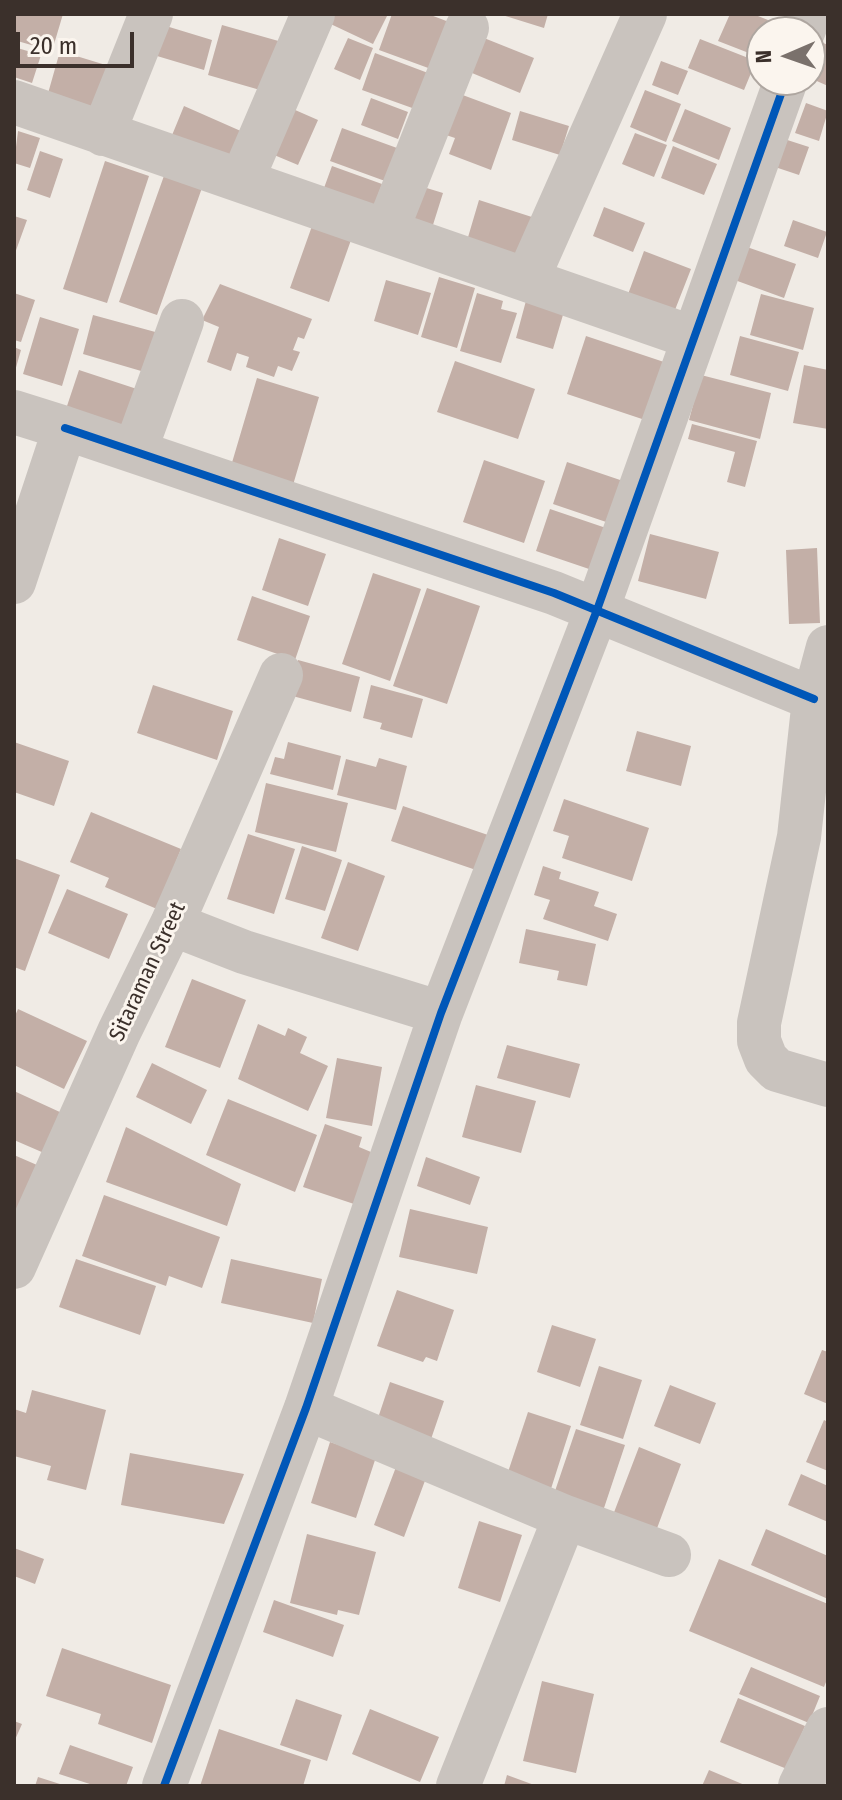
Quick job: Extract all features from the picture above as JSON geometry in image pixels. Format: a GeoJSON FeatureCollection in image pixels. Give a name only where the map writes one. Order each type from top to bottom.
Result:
{"type":"FeatureCollection","features":[{"type":"Feature","properties":{"kind":"street"},"geometry":{"type":"LineString","coordinates":[[103,134],[151,14]]}},
{"type":"Feature","properties":{"kind":"street"},"geometry":{"type":"LineString","coordinates":[[242,180],[313,14]]}},
{"type":"Feature","properties":{"kind":"street"},"geometry":{"type":"LineString","coordinates":[[527,280],[645,14]]}},
{"type":"Feature","properties":{"kind":"street"},"geometry":{"type":"LineString","coordinates":[[387,230],[467,28]]}},
{"type":"Feature","properties":{"kind":"street"},"geometry":{"type":"LineString","coordinates":[[164,1786],[306,1408],[441,1013],[597,610],[780,96]]}},
{"type":"Feature","properties":{"kind":"street"},"geometry":{"type":"LineString","coordinates":[[14,102],[694,338]]}},
{"type":"Feature","properties":{"kind":"street"},"geometry":{"type":"LineString","coordinates":[[135,451],[182,321]]}},
{"type":"Feature","properties":{"kind":"street"},"geometry":{"type":"LineString","coordinates":[[14,412],[597,610],[814,699]]}},
{"type":"Feature","properties":{"kind":"street"},"geometry":{"type":"LineString","coordinates":[[14,582],[65,428]]}},
{"type":"Feature","properties":{"kind":"street"},"geometry":{"type":"LineString","coordinates":[[828,647],[814,699],[799,837],[759,1032],[766,1059],[777,1070],[828,1085]]}},
{"type":"Feature","properties":{"kind":"street","name":"Sitaraman Street"},"geometry":{"type":"LineString","coordinates":[[14,1267],[119,1032],[172,924],[281,675]]}},
{"type":"Feature","properties":{"kind":"street"},"geometry":{"type":"LineString","coordinates":[[172,924],[244,952],[441,1013]]}},
{"type":"Feature","properties":{"kind":"street"},"geometry":{"type":"LineString","coordinates":[[306,1408],[565,1517],[669,1555]]}},
{"type":"Feature","properties":{"kind":"street"},"geometry":{"type":"LineString","coordinates":[[458,1786],[565,1517]]}},
{"type":"Feature","properties":{"kind":"building"},"geometry":{"type":"Polygon","coordinates":[[[14,14],[63,14],[52,51],[14,40],[14,14]]]}},
{"type":"Feature","properties":{"kind":"building"},"geometry":{"type":"Polygon","coordinates":[[[323,14],[388,14],[373,44],[320,19],[323,14]]]}},
{"type":"Feature","properties":{"kind":"building"},"geometry":{"type":"Polygon","coordinates":[[[392,14],[428,14],[449,22],[431,69],[379,50],[392,14]]]}},
{"type":"Feature","properties":{"kind":"building"},"geometry":{"type":"Polygon","coordinates":[[[499,14],[548,14],[544,28],[499,14]]]}},
{"type":"Feature","properties":{"kind":"building"},"geometry":{"type":"Polygon","coordinates":[[[730,14],[758,16],[746,16],[746,52],[718,41],[730,14]]]}},
{"type":"Feature","properties":{"kind":"building"},"geometry":{"type":"Polygon","coordinates":[[[222,25],[282,42],[267,92],[208,75],[222,25]]]}},
{"type":"Feature","properties":{"kind":"building"},"geometry":{"type":"Polygon","coordinates":[[[166,26],[212,40],[204,70],[157,56],[166,26]]]}},
{"type":"Feature","properties":{"kind":"building"},"geometry":{"type":"Polygon","coordinates":[[[474,34],[534,58],[520,93],[460,68],[474,34]]]}},
{"type":"Feature","properties":{"kind":"building"},"geometry":{"type":"Polygon","coordinates":[[[348,38],[373,48],[360,80],[334,69],[348,38]]]}},
{"type":"Feature","properties":{"kind":"building"},"geometry":{"type":"Polygon","coordinates":[[[700,39],[746,57],[746,85],[744,90],[688,68],[700,39]]]}},
{"type":"Feature","properties":{"kind":"building"},"geometry":{"type":"Polygon","coordinates":[[[826,44],[828,45],[826,85],[826,44]]]}},
{"type":"Feature","properties":{"kind":"building"},"geometry":{"type":"Polygon","coordinates":[[[14,47],[41,55],[32,83],[14,77],[14,47]]]}},
{"type":"Feature","properties":{"kind":"building"},"geometry":{"type":"Polygon","coordinates":[[[60,51],[109,66],[94,118],[45,104],[60,51]]]}},
{"type":"Feature","properties":{"kind":"building"},"geometry":{"type":"Polygon","coordinates":[[[375,53],[428,73],[415,109],[362,90],[375,53]]]}},
{"type":"Feature","properties":{"kind":"building"},"geometry":{"type":"Polygon","coordinates":[[[661,61],[688,71],[678,95],[652,85],[661,61]]]}},
{"type":"Feature","properties":{"kind":"building"},"geometry":{"type":"Polygon","coordinates":[[[645,90],[681,104],[666,142],[630,127],[645,90]]]}},
{"type":"Feature","properties":{"kind":"building"},"geometry":{"type":"Polygon","coordinates":[[[460,94],[511,113],[491,170],[449,154],[455,138],[446,135],[460,94]]]}},
{"type":"Feature","properties":{"kind":"building"},"geometry":{"type":"Polygon","coordinates":[[[371,98],[408,112],[398,139],[361,125],[371,98]]]}},
{"type":"Feature","properties":{"kind":"building"},"geometry":{"type":"Polygon","coordinates":[[[806,103],[828,111],[819,141],[795,133],[806,103]]]}},
{"type":"Feature","properties":{"kind":"building"},"geometry":{"type":"Polygon","coordinates":[[[184,106],[243,132],[227,170],[168,145],[184,106]]]}},
{"type":"Feature","properties":{"kind":"building"},"geometry":{"type":"Polygon","coordinates":[[[286,106],[318,120],[298,165],[267,152],[286,106]]]}},
{"type":"Feature","properties":{"kind":"building"},"geometry":{"type":"Polygon","coordinates":[[[685,109],[731,128],[719,160],[672,141],[685,109]]]}},
{"type":"Feature","properties":{"kind":"building"},"geometry":{"type":"Polygon","coordinates":[[[520,111],[569,126],[560,155],[512,140],[520,111]]]}},
{"type":"Feature","properties":{"kind":"building"},"geometry":{"type":"Polygon","coordinates":[[[342,128],[397,148],[385,181],[330,161],[342,128]]]}},
{"type":"Feature","properties":{"kind":"building"},"geometry":{"type":"Polygon","coordinates":[[[18,131],[40,138],[30,168],[14,163],[18,131]]]}},
{"type":"Feature","properties":{"kind":"building"},"geometry":{"type":"Polygon","coordinates":[[[635,133],[667,145],[654,177],[622,164],[635,133]]]}},
{"type":"Feature","properties":{"kind":"building"},"geometry":{"type":"Polygon","coordinates":[[[778,137],[809,147],[799,175],[769,165],[778,137]]]}},
{"type":"Feature","properties":{"kind":"building"},"geometry":{"type":"Polygon","coordinates":[[[673,146],[717,164],[704,195],[661,178],[673,146]]]}},
{"type":"Feature","properties":{"kind":"building"},"geometry":{"type":"Polygon","coordinates":[[[40,151],[63,159],[50,198],[27,190],[40,151]]]}},
{"type":"Feature","properties":{"kind":"building"},"geometry":{"type":"Polygon","coordinates":[[[105,161],[149,176],[107,303],[63,289],[105,161]]]}},
{"type":"Feature","properties":{"kind":"building"},"geometry":{"type":"Polygon","coordinates":[[[332,166],[382,184],[370,217],[320,199],[332,166]]]}},
{"type":"Feature","properties":{"kind":"building"},"geometry":{"type":"Polygon","coordinates":[[[165,173],[203,185],[157,315],[119,302],[165,173]]]}},
{"type":"Feature","properties":{"kind":"building"},"geometry":{"type":"Polygon","coordinates":[[[420,186],[443,193],[432,228],[410,221],[420,186]]]}},
{"type":"Feature","properties":{"kind":"building"},"geometry":{"type":"Polygon","coordinates":[[[479,200],[535,218],[521,260],[466,244],[479,200]]]}},
{"type":"Feature","properties":{"kind":"building"},"geometry":{"type":"Polygon","coordinates":[[[604,207],[645,223],[633,252],[593,236],[604,207]]]}},
{"type":"Feature","properties":{"kind":"building"},"geometry":{"type":"Polygon","coordinates":[[[14,216],[27,220],[14,256],[14,216]]]}},
{"type":"Feature","properties":{"kind":"building"},"geometry":{"type":"Polygon","coordinates":[[[793,220],[827,232],[818,258],[784,246],[793,220]]]}},
{"type":"Feature","properties":{"kind":"building"},"geometry":{"type":"Polygon","coordinates":[[[312,226],[351,240],[329,302],[290,288],[312,226]]]}},
{"type":"Feature","properties":{"kind":"building"},"geometry":{"type":"Polygon","coordinates":[[[744,246],[796,264],[784,298],[732,279],[744,246]]]}},
{"type":"Feature","properties":{"kind":"building"},"geometry":{"type":"Polygon","coordinates":[[[644,251],[691,269],[673,315],[627,297],[644,251]]]}},
{"type":"Feature","properties":{"kind":"building"},"geometry":{"type":"Polygon","coordinates":[[[439,277],[475,288],[457,348],[421,337],[439,277]]]}},
{"type":"Feature","properties":{"kind":"building"},"geometry":{"type":"Polygon","coordinates":[[[386,280],[431,293],[418,335],[374,321],[386,280]]]}},
{"type":"Feature","properties":{"kind":"building"},"geometry":{"type":"Polygon","coordinates":[[[220,284],[312,319],[304,339],[298,337],[293,350],[300,352],[292,371],[278,366],[274,377],[246,367],[249,357],[237,353],[231,371],[207,362],[219,327],[202,320],[220,284]]]}},
{"type":"Feature","properties":{"kind":"building"},"geometry":{"type":"Polygon","coordinates":[[[14,293],[35,300],[21,342],[14,340],[14,293]]]}},
{"type":"Feature","properties":{"kind":"building"},"geometry":{"type":"Polygon","coordinates":[[[477,293],[503,301],[501,309],[517,313],[501,363],[460,351],[477,293]]]}},
{"type":"Feature","properties":{"kind":"building"},"geometry":{"type":"Polygon","coordinates":[[[761,294],[814,308],[803,350],[750,335],[761,294]]]}},
{"type":"Feature","properties":{"kind":"building"},"geometry":{"type":"Polygon","coordinates":[[[527,297],[565,308],[553,349],[516,338],[527,297]]]}},
{"type":"Feature","properties":{"kind":"building"},"geometry":{"type":"Polygon","coordinates":[[[93,315],[159,333],[148,373],[83,354],[93,315]]]}},
{"type":"Feature","properties":{"kind":"building"},"geometry":{"type":"Polygon","coordinates":[[[40,317],[79,329],[62,386],[23,374],[40,317]]]}},
{"type":"Feature","properties":{"kind":"building"},"geometry":{"type":"Polygon","coordinates":[[[586,336],[667,363],[648,421],[567,394],[586,336]]]}},
{"type":"Feature","properties":{"kind":"building"},"geometry":{"type":"Polygon","coordinates":[[[740,336],[799,352],[788,391],[730,375],[740,336]]]}},
{"type":"Feature","properties":{"kind":"building"},"geometry":{"type":"Polygon","coordinates":[[[14,347],[21,350],[15,371],[14,371],[14,347]]]}},
{"type":"Feature","properties":{"kind":"building"},"geometry":{"type":"Polygon","coordinates":[[[455,361],[535,389],[518,439],[437,412],[455,361]]]}},
{"type":"Feature","properties":{"kind":"building"},"geometry":{"type":"Polygon","coordinates":[[[804,365],[828,370],[828,429],[793,423],[804,365]]]}},
{"type":"Feature","properties":{"kind":"building"},"geometry":{"type":"Polygon","coordinates":[[[79,370],[143,391],[129,436],[64,415],[79,370]]]}},
{"type":"Feature","properties":{"kind":"building"},"geometry":{"type":"Polygon","coordinates":[[[701,375],[771,393],[760,439],[689,420],[701,375]]]}},
{"type":"Feature","properties":{"kind":"building"},"geometry":{"type":"Polygon","coordinates":[[[257,378],[319,397],[293,485],[231,466],[257,378]]]}},
{"type":"Feature","properties":{"kind":"building"},"geometry":{"type":"Polygon","coordinates":[[[692,424],[757,441],[745,487],[727,482],[735,452],[688,439],[692,424]]]}},
{"type":"Feature","properties":{"kind":"building"},"geometry":{"type":"Polygon","coordinates":[[[484,460],[545,481],[524,543],[463,522],[484,460]]]}},
{"type":"Feature","properties":{"kind":"building"},"geometry":{"type":"Polygon","coordinates":[[[567,462],[629,483],[615,525],[553,504],[567,462]]]}},
{"type":"Feature","properties":{"kind":"building"},"geometry":{"type":"Polygon","coordinates":[[[550,509],[606,528],[592,570],[536,551],[550,509]]]}},
{"type":"Feature","properties":{"kind":"building"},"geometry":{"type":"Polygon","coordinates":[[[650,534],[719,552],[706,599],[638,581],[650,534]]]}},
{"type":"Feature","properties":{"kind":"building"},"geometry":{"type":"Polygon","coordinates":[[[279,538],[326,554],[308,606],[262,590],[279,538]]]}},
{"type":"Feature","properties":{"kind":"building"},"geometry":{"type":"Polygon","coordinates":[[[817,548],[820,623],[789,624],[786,550],[817,548]]]}},
{"type":"Feature","properties":{"kind":"building"},"geometry":{"type":"Polygon","coordinates":[[[373,573],[421,589],[390,681],[342,664],[373,573]]]}},
{"type":"Feature","properties":{"kind":"building"},"geometry":{"type":"Polygon","coordinates":[[[427,588],[480,606],[447,704],[393,686],[427,588]]]}},
{"type":"Feature","properties":{"kind":"building"},"geometry":{"type":"Polygon","coordinates":[[[252,596],[310,616],[295,660],[237,640],[252,596]]]}},
{"type":"Feature","properties":{"kind":"building"},"geometry":{"type":"Polygon","coordinates":[[[298,660],[360,677],[351,712],[289,695],[298,660]]]}},
{"type":"Feature","properties":{"kind":"building"},"geometry":{"type":"Polygon","coordinates":[[[153,685],[233,711],[217,760],[137,733],[153,685]]]}},
{"type":"Feature","properties":{"kind":"building"},"geometry":{"type":"Polygon","coordinates":[[[371,685],[423,699],[412,738],[380,729],[382,723],[363,718],[371,685]]]}},
{"type":"Feature","properties":{"kind":"building"},"geometry":{"type":"Polygon","coordinates":[[[637,731],[691,746],[681,786],[626,771],[637,731]]]}},
{"type":"Feature","properties":{"kind":"building"},"geometry":{"type":"Polygon","coordinates":[[[14,742],[69,761],[54,806],[14,792],[14,742]]]}},
{"type":"Feature","properties":{"kind":"building"},"geometry":{"type":"Polygon","coordinates":[[[288,742],[341,756],[333,790],[270,774],[275,757],[284,759],[288,742]]]}},
{"type":"Feature","properties":{"kind":"building"},"geometry":{"type":"Polygon","coordinates":[[[379,758],[407,766],[396,810],[337,795],[346,759],[376,767],[379,758]]]}},
{"type":"Feature","properties":{"kind":"building"},"geometry":{"type":"Polygon","coordinates":[[[266,783],[348,803],[336,852],[255,832],[266,783]]]}},
{"type":"Feature","properties":{"kind":"building"},"geometry":{"type":"Polygon","coordinates":[[[564,799],[649,828],[632,881],[562,858],[569,836],[553,831],[564,799]]]}},
{"type":"Feature","properties":{"kind":"building"},"geometry":{"type":"Polygon","coordinates":[[[403,806],[488,835],[476,870],[391,841],[403,806]]]}},
{"type":"Feature","properties":{"kind":"building"},"geometry":{"type":"Polygon","coordinates":[[[91,812],[181,849],[157,909],[105,887],[109,878],[70,862],[91,812]]]}},
{"type":"Feature","properties":{"kind":"building"},"geometry":{"type":"Polygon","coordinates":[[[248,834],[295,849],[274,914],[227,899],[248,834]]]}},
{"type":"Feature","properties":{"kind":"building"},"geometry":{"type":"Polygon","coordinates":[[[302,846],[342,860],[325,911],[285,899],[302,846]]]}},
{"type":"Feature","properties":{"kind":"building"},"geometry":{"type":"Polygon","coordinates":[[[14,858],[60,875],[25,971],[14,967],[14,858]]]}},
{"type":"Feature","properties":{"kind":"building"},"geometry":{"type":"Polygon","coordinates":[[[348,862],[385,876],[358,951],[321,938],[348,862]]]}},
{"type":"Feature","properties":{"kind":"building"},"geometry":{"type":"Polygon","coordinates":[[[543,866],[561,872],[559,879],[599,892],[594,906],[617,914],[608,941],[543,919],[550,900],[534,895],[543,866]]]}},
{"type":"Feature","properties":{"kind":"building"},"geometry":{"type":"Polygon","coordinates":[[[67,889],[128,914],[109,959],[48,933],[67,889]]]}},
{"type":"Feature","properties":{"kind":"building"},"geometry":{"type":"Polygon","coordinates":[[[526,929],[596,944],[587,986],[557,980],[559,971],[519,963],[526,929]]]}},
{"type":"Feature","properties":{"kind":"building"},"geometry":{"type":"Polygon","coordinates":[[[192,979],[246,1000],[220,1068],[165,1047],[192,979]]]}},
{"type":"Feature","properties":{"kind":"building"},"geometry":{"type":"Polygon","coordinates":[[[18,1009],[87,1041],[64,1089],[14,1065],[14,1018],[18,1009]]]}},
{"type":"Feature","properties":{"kind":"building"},"geometry":{"type":"Polygon","coordinates":[[[258,1024],[285,1036],[288,1028],[307,1037],[300,1053],[328,1066],[308,1111],[238,1079],[258,1024]]]}},
{"type":"Feature","properties":{"kind":"building"},"geometry":{"type":"Polygon","coordinates":[[[507,1045],[580,1064],[570,1098],[497,1078],[507,1045]]]}},
{"type":"Feature","properties":{"kind":"building"},"geometry":{"type":"Polygon","coordinates":[[[337,1058],[382,1067],[372,1126],[326,1118],[337,1058]]]}},
{"type":"Feature","properties":{"kind":"building"},"geometry":{"type":"Polygon","coordinates":[[[152,1063],[207,1090],[191,1124],[136,1097],[152,1063]]]}},
{"type":"Feature","properties":{"kind":"building"},"geometry":{"type":"Polygon","coordinates":[[[476,1085],[536,1101],[521,1153],[462,1137],[476,1085]]]}},
{"type":"Feature","properties":{"kind":"building"},"geometry":{"type":"Polygon","coordinates":[[[14,1091],[62,1113],[44,1153],[14,1140],[14,1091]]]}},
{"type":"Feature","properties":{"kind":"building"},"geometry":{"type":"Polygon","coordinates":[[[228,1099],[317,1135],[295,1192],[206,1155],[228,1099]]]}},
{"type":"Feature","properties":{"kind":"building"},"geometry":{"type":"Polygon","coordinates":[[[325,1124],[362,1137],[359,1147],[371,1152],[354,1204],[303,1187],[325,1124]]]}},
{"type":"Feature","properties":{"kind":"building"},"geometry":{"type":"Polygon","coordinates":[[[126,1127],[241,1184],[227,1226],[106,1182],[126,1127]]]}},
{"type":"Feature","properties":{"kind":"building"},"geometry":{"type":"Polygon","coordinates":[[[14,1155],[37,1165],[17,1211],[14,1209],[14,1155]]]}},
{"type":"Feature","properties":{"kind":"building"},"geometry":{"type":"Polygon","coordinates":[[[426,1157],[480,1177],[470,1205],[417,1186],[426,1157]]]}},
{"type":"Feature","properties":{"kind":"building"},"geometry":{"type":"Polygon","coordinates":[[[104,1195],[220,1237],[202,1288],[169,1276],[166,1286],[82,1256],[104,1195]]]}},
{"type":"Feature","properties":{"kind":"building"},"geometry":{"type":"Polygon","coordinates":[[[410,1209],[488,1227],[477,1274],[399,1257],[410,1209]]]}},
{"type":"Feature","properties":{"kind":"building"},"geometry":{"type":"Polygon","coordinates":[[[76,1259],[156,1286],[140,1335],[59,1307],[76,1259]]]}},
{"type":"Feature","properties":{"kind":"building"},"geometry":{"type":"Polygon","coordinates":[[[231,1259],[322,1279],[313,1323],[221,1303],[231,1259]]]}},
{"type":"Feature","properties":{"kind":"building"},"geometry":{"type":"Polygon","coordinates":[[[397,1290],[454,1310],[437,1361],[426,1357],[423,1362],[377,1346],[397,1290]]]}},
{"type":"Feature","properties":{"kind":"building"},"geometry":{"type":"Polygon","coordinates":[[[552,1325],[596,1339],[580,1387],[537,1372],[552,1325]]]}},
{"type":"Feature","properties":{"kind":"building"},"geometry":{"type":"Polygon","coordinates":[[[822,1350],[828,1352],[828,1404],[804,1394],[822,1350]]]}},
{"type":"Feature","properties":{"kind":"building"},"geometry":{"type":"Polygon","coordinates":[[[599,1366],[642,1380],[623,1439],[580,1425],[599,1366]]]}},
{"type":"Feature","properties":{"kind":"building"},"geometry":{"type":"Polygon","coordinates":[[[390,1382],[444,1401],[430,1442],[376,1424],[390,1382]]]}},
{"type":"Feature","properties":{"kind":"building"},"geometry":{"type":"Polygon","coordinates":[[[670,1385],[716,1403],[700,1444],[654,1426],[670,1385]]]}},
{"type":"Feature","properties":{"kind":"building"},"geometry":{"type":"Polygon","coordinates":[[[32,1390],[106,1410],[86,1490],[47,1480],[51,1466],[14,1456],[14,1409],[26,1413],[32,1390]]]}},
{"type":"Feature","properties":{"kind":"building"},"geometry":{"type":"Polygon","coordinates":[[[528,1412],[571,1426],[549,1495],[505,1481],[528,1412]]]}},
{"type":"Feature","properties":{"kind":"building"},"geometry":{"type":"Polygon","coordinates":[[[824,1420],[828,1422],[828,1471],[806,1462],[824,1420]]]}},
{"type":"Feature","properties":{"kind":"building"},"geometry":{"type":"Polygon","coordinates":[[[576,1429],[625,1445],[603,1511],[554,1494],[576,1429]]]}},
{"type":"Feature","properties":{"kind":"building"},"geometry":{"type":"Polygon","coordinates":[[[330,1442],[376,1457],[356,1518],[311,1503],[330,1442]]]}},
{"type":"Feature","properties":{"kind":"building"},"geometry":{"type":"Polygon","coordinates":[[[639,1447],[681,1464],[656,1531],[613,1515],[639,1447]]]}},
{"type":"Feature","properties":{"kind":"building"},"geometry":{"type":"Polygon","coordinates":[[[130,1453],[244,1474],[224,1524],[121,1505],[130,1453]]]}},
{"type":"Feature","properties":{"kind":"building"},"geometry":{"type":"Polygon","coordinates":[[[396,1467],[426,1478],[404,1537],[374,1525],[396,1467]]]}},
{"type":"Feature","properties":{"kind":"building"},"geometry":{"type":"Polygon","coordinates":[[[801,1474],[828,1486],[828,1522],[788,1505],[801,1474]]]}},
{"type":"Feature","properties":{"kind":"building"},"geometry":{"type":"Polygon","coordinates":[[[479,1521],[522,1535],[500,1602],[458,1588],[479,1521]]]}},
{"type":"Feature","properties":{"kind":"building"},"geometry":{"type":"Polygon","coordinates":[[[766,1529],[828,1556],[828,1599],[751,1565],[766,1529]]]}},
{"type":"Feature","properties":{"kind":"building"},"geometry":{"type":"Polygon","coordinates":[[[307,1534],[376,1552],[359,1615],[338,1610],[337,1615],[290,1603],[307,1534]]]}},
{"type":"Feature","properties":{"kind":"building"},"geometry":{"type":"Polygon","coordinates":[[[14,1548],[44,1559],[35,1584],[14,1576],[14,1548]]]}},
{"type":"Feature","properties":{"kind":"building"},"geometry":{"type":"Polygon","coordinates":[[[719,1559],[828,1604],[828,1677],[824,1687],[689,1631],[719,1559]]]}},
{"type":"Feature","properties":{"kind":"building"},"geometry":{"type":"Polygon","coordinates":[[[274,1600],[344,1625],[333,1657],[263,1632],[274,1600]]]}},
{"type":"Feature","properties":{"kind":"building"},"geometry":{"type":"Polygon","coordinates":[[[62,1648],[171,1685],[152,1743],[98,1724],[101,1714],[46,1696],[62,1648]]]}},
{"type":"Feature","properties":{"kind":"building"},"geometry":{"type":"Polygon","coordinates":[[[751,1667],[820,1696],[809,1723],[739,1694],[751,1667]]]}},
{"type":"Feature","properties":{"kind":"building"},"geometry":{"type":"Polygon","coordinates":[[[542,1681],[594,1694],[576,1773],[523,1761],[542,1681]]]}},
{"type":"Feature","properties":{"kind":"building"},"geometry":{"type":"Polygon","coordinates":[[[738,1698],[805,1726],[787,1769],[720,1742],[738,1698]]]}},
{"type":"Feature","properties":{"kind":"building"},"geometry":{"type":"Polygon","coordinates":[[[296,1699],[342,1715],[327,1761],[280,1745],[296,1699]]]}},
{"type":"Feature","properties":{"kind":"building"},"geometry":{"type":"Polygon","coordinates":[[[370,1709],[439,1737],[420,1782],[352,1754],[370,1709]]]}},
{"type":"Feature","properties":{"kind":"building"},"geometry":{"type":"Polygon","coordinates":[[[14,1721],[22,1724],[14,1742],[14,1721]]]}},
{"type":"Feature","properties":{"kind":"building"},"geometry":{"type":"Polygon","coordinates":[[[219,1729],[311,1760],[303,1786],[200,1786],[219,1729]]]}},
{"type":"Feature","properties":{"kind":"building"},"geometry":{"type":"Polygon","coordinates":[[[70,1745],[133,1767],[126,1786],[96,1786],[59,1774],[70,1745]]]}},
{"type":"Feature","properties":{"kind":"building"},"geometry":{"type":"Polygon","coordinates":[[[709,1770],[747,1786],[702,1786],[709,1770]]]}},
{"type":"Feature","properties":{"kind":"building"},"geometry":{"type":"Polygon","coordinates":[[[507,1775],[537,1786],[504,1786],[507,1775]]]}},
{"type":"Feature","properties":{"kind":"building"},"geometry":{"type":"Polygon","coordinates":[[[38,1777],[63,1785],[63,1786],[35,1786],[38,1777]]]}},
{"type":"Feature","properties":{"kind":"cycle path"},"geometry":{"type":"LineString","coordinates":[[164,1786],[306,1408],[441,1013],[597,610],[780,96]]}},
{"type":"Feature","properties":{"kind":"cycle path"},"geometry":{"type":"LineString","coordinates":[[65,428],[554,593],[814,699]]}}]}
